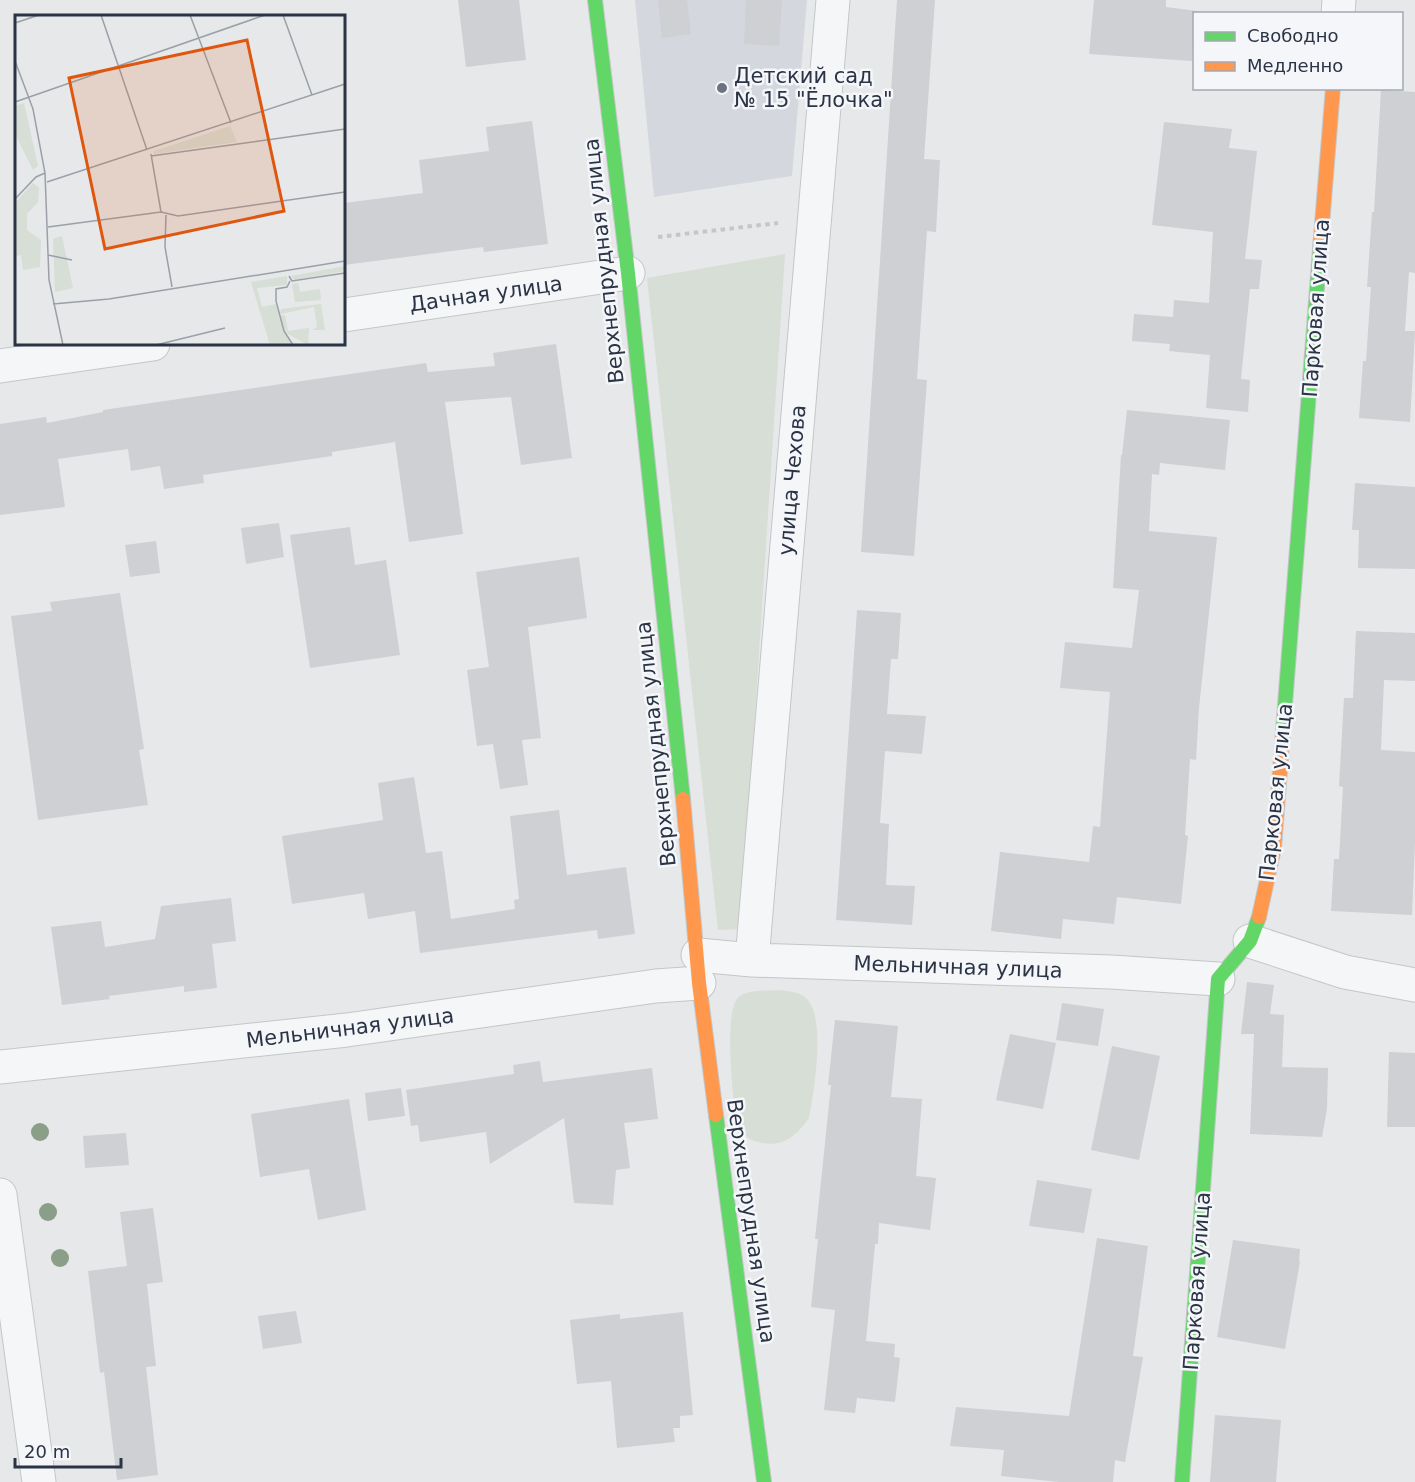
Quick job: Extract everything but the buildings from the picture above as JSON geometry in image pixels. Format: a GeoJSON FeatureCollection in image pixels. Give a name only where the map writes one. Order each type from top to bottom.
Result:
{"type":"FeatureCollection","features":[{"type":"Feature","properties":{"kind":"street","name":"Верхнепрудная улица"},"geometry":{"type":"LineString","coordinates":[[595,0],[626,257],[691,871],[699,969],[764,1482]]}},
{"type":"Feature","properties":{"kind":"street","name":"улица Чехова"},"geometry":{"type":"LineString","coordinates":[[752,960],[833,0]]}},
{"type":"Feature","properties":{"kind":"street","name":"Парковая улица"},"geometry":{"type":"LineString","coordinates":[[1182,1482],[1218,979],[1250,941],[1258,921],[1274,848],[1333,90]]}},
{"type":"Feature","properties":{"kind":"street","name":"Дачная улица"},"geometry":{"type":"LineString","coordinates":[[345,315],[626,257]]}},
{"type":"Feature","properties":{"kind":"street"},"geometry":{"type":"LineString","coordinates":[[0,366],[146,345]]}},
{"type":"Feature","properties":{"kind":"street"},"geometry":{"type":"LineString","coordinates":[[1250,941],[1345,972],[1415,985]]}},
{"type":"Feature","properties":{"kind":"street","name":"Мельничная улица"},"geometry":{"type":"LineString","coordinates":[[0,1067],[347,1030],[656,986],[699,969],[752,960],[1111,972],[1218,979]]}},
{"type":"Feature","properties":{"kind":"street"},"geometry":{"type":"LineString","coordinates":[[0,1196],[39,1482]]}},
{"type":"Feature","properties":{"kind":"path"},"geometry":{"type":"LineString","coordinates":[[626,257],[814,218]]}},
{"type":"Feature","properties":{"kind":"shaded area","name":"Детский сад № 15 \"Ёлочка\""},"geometry":{"type":"Polygon","coordinates":[[[635,0],[807,0],[792,176],[654,197],[635,0]]]}},
{"type":"Feature","properties":{"kind":"shaded area"},"geometry":{"type":"Polygon","coordinates":[[[785,254],[741,929],[718,930],[647,278],[785,254]]]}},
{"type":"Feature","properties":{"kind":"shaded area"},"geometry":{"type":"Polygon","coordinates":[[[781,990],[802,995],[813,1009],[816,1022],[817,1056],[809,1118],[800,1130],[789,1138],[770,1144],[748,1138],[742,1132],[735,1114],[730,1032],[735,1003],[740,996],[755,991],[781,990]]]}},
{"type":"Feature","properties":{"kind":"traffic: fast"},"geometry":{"type":"LineString","coordinates":[[595,0],[628,273],[683,799]]}},
{"type":"Feature","properties":{"kind":"traffic: fast"},"geometry":{"type":"LineString","coordinates":[[1283,731],[1320,249]]}},
{"type":"Feature","properties":{"kind":"traffic: fast"},"geometry":{"type":"LineString","coordinates":[[1182,1482],[1218,979],[1250,941],[1259,917]]}},
{"type":"Feature","properties":{"kind":"traffic: fast"},"geometry":{"type":"LineString","coordinates":[[716,1115],[764,1482]]}},
{"type":"Feature","properties":{"kind":"traffic: slow"},"geometry":{"type":"LineString","coordinates":[[1320,249],[1333,90]]}},
{"type":"Feature","properties":{"kind":"traffic: slow"},"geometry":{"type":"LineString","coordinates":[[1259,917],[1274,848],[1283,731]]}},
{"type":"Feature","properties":{"kind":"traffic: slow"},"geometry":{"type":"LineString","coordinates":[[683,799],[699,983],[716,1115]]}},
{"type":"Feature","properties":{"kind":"place","name":"Детский сад № 15 \"Ёлочка\""},"geometry":{"type":"Point","coordinates":[722,88]}}]}
